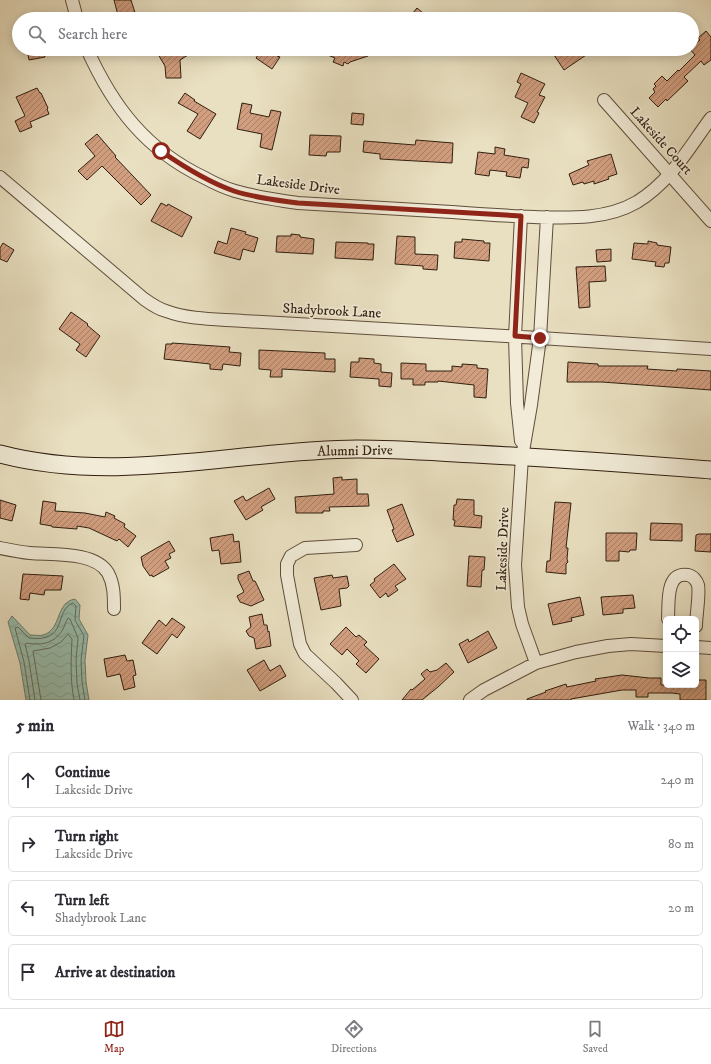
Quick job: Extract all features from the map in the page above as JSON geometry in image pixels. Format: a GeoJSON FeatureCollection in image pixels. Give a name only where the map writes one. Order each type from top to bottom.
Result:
{"type":"FeatureCollection","features":[{"type":"Feature","properties":{"kind":"main road","name":"Alumni Drive"},"geometry":{"type":"LineString","coordinates":[[0,454],[39,462],[78,467],[105,468],[164,465],[357,449],[522,457],[711,470]]}},
{"type":"Feature","properties":{"kind":"street"},"geometry":{"type":"LineString","coordinates":[[72,0],[75,12]]}},
{"type":"Feature","properties":{"kind":"street","name":"Lakeside Drive"},"geometry":{"type":"LineString","coordinates":[[90,56],[98,75],[128,119],[161,151],[195,173],[234,191],[262,198],[298,203],[521,216],[584,217],[600,215],[618,210],[636,202],[651,192],[671,174],[711,118]]}},
{"type":"Feature","properties":{"kind":"street","name":"Lakeside Court"},"geometry":{"type":"LineString","coordinates":[[604,100],[711,221]]}},
{"type":"Feature","properties":{"kind":"street","name":"Shadybrook Lane"},"geometry":{"type":"LineString","coordinates":[[0,177],[144,299],[157,308],[167,312],[195,317],[244,321],[515,336],[711,349]]}},
{"type":"Feature","properties":{"kind":"street","name":"Lakeside Drive"},"geometry":{"type":"LineString","coordinates":[[521,216],[515,336],[517,403],[522,457]]}},
{"type":"Feature","properties":{"kind":"street","name":"Lakeside Drive"},"geometry":{"type":"LineString","coordinates":[[536,663],[522,624],[518,607],[515,565],[522,457],[540,338],[547,217]]}},
{"type":"Feature","properties":{"kind":"street"},"geometry":{"type":"LineString","coordinates":[[352,700],[305,654],[300,644],[286,575],[287,564],[292,556],[305,548],[356,545]]}},
{"type":"Feature","properties":{"kind":"street"},"geometry":{"type":"LineString","coordinates":[[0,548],[30,553],[78,556],[92,560],[101,565],[110,578],[114,595],[114,609]]}},
{"type":"Feature","properties":{"kind":"street"},"geometry":{"type":"LineString","coordinates":[[668,616],[670,588],[673,579],[681,575],[688,575],[694,577],[698,585],[696,616]]}},
{"type":"Feature","properties":{"kind":"street"},"geometry":{"type":"LineString","coordinates":[[470,700],[484,690],[536,663],[576,652],[608,646],[631,644],[663,646]]}},
{"type":"Feature","properties":{"kind":"street"},"geometry":{"type":"LineString","coordinates":[[699,647],[711,648]]}},
{"type":"Feature","properties":{"kind":"water"},"geometry":{"type":"Polygon","coordinates":[[[75,599],[80,605],[79,619],[88,635],[85,660],[89,700],[26,700],[20,663],[8,622],[12,616],[30,635],[43,635],[53,628],[64,605],[75,599]]]}},
{"type":"Feature","properties":{"kind":"building"},"geometry":{"type":"Polygon","coordinates":[[[114,0],[131,0],[135,12],[117,12],[114,0]]]}},
{"type":"Feature","properties":{"kind":"building"},"geometry":{"type":"Polygon","coordinates":[[[417,8],[422,12],[414,12],[417,8]]]}},
{"type":"Feature","properties":{"kind":"building"},"geometry":{"type":"Polygon","coordinates":[[[706,31],[711,37],[711,60],[704,65],[701,61],[684,77],[688,81],[667,101],[666,99],[658,107],[649,98],[655,92],[653,89],[656,86],[654,84],[662,76],[667,81],[694,56],[699,56],[699,37],[706,31]]]}},
{"type":"Feature","properties":{"kind":"building"},"geometry":{"type":"Polygon","coordinates":[[[28,56],[45,57],[29,60],[28,56]]]}},
{"type":"Feature","properties":{"kind":"building"},"geometry":{"type":"Polygon","coordinates":[[[159,56],[186,56],[180,60],[181,78],[166,78],[165,66],[159,56]]]}},
{"type":"Feature","properties":{"kind":"building"},"geometry":{"type":"Polygon","coordinates":[[[257,56],[280,57],[272,69],[256,58],[257,56]]]}},
{"type":"Feature","properties":{"kind":"building"},"geometry":{"type":"Polygon","coordinates":[[[330,56],[368,56],[348,64],[344,62],[343,66],[333,62],[335,58],[330,56]]]}},
{"type":"Feature","properties":{"kind":"building"},"geometry":{"type":"Polygon","coordinates":[[[555,56],[585,56],[564,70],[555,56]]]}},
{"type":"Feature","properties":{"kind":"building"},"geometry":{"type":"Polygon","coordinates":[[[521,73],[545,84],[539,95],[545,97],[537,112],[539,113],[534,123],[521,117],[528,103],[515,97],[521,84],[517,82],[521,73]]]}},
{"type":"Feature","properties":{"kind":"building"},"geometry":{"type":"Polygon","coordinates":[[[37,88],[48,108],[49,114],[30,122],[32,127],[20,132],[15,121],[25,116],[16,97],[37,88]]]}},
{"type":"Feature","properties":{"kind":"building"},"geometry":{"type":"Polygon","coordinates":[[[185,93],[195,100],[194,101],[216,114],[200,139],[187,131],[198,114],[178,103],[185,93]]]}},
{"type":"Feature","properties":{"kind":"building"},"geometry":{"type":"Polygon","coordinates":[[[242,103],[252,105],[250,113],[269,117],[271,110],[281,112],[272,150],[260,147],[262,134],[237,129],[242,103]]]}},
{"type":"Feature","properties":{"kind":"building"},"geometry":{"type":"Polygon","coordinates":[[[352,113],[364,114],[363,125],[351,124],[352,113]]]}},
{"type":"Feature","properties":{"kind":"building"},"geometry":{"type":"Polygon","coordinates":[[[97,134],[116,156],[115,157],[151,195],[141,205],[102,166],[87,180],[78,171],[95,156],[85,144],[97,134]]]}},
{"type":"Feature","properties":{"kind":"building"},"geometry":{"type":"Polygon","coordinates":[[[310,135],[341,136],[340,152],[327,152],[326,156],[309,155],[310,135]]]}},
{"type":"Feature","properties":{"kind":"building"},"geometry":{"type":"Polygon","coordinates":[[[416,140],[453,143],[452,163],[380,159],[380,154],[363,152],[364,141],[415,145],[416,140]]]}},
{"type":"Feature","properties":{"kind":"building"},"geometry":{"type":"Polygon","coordinates":[[[495,147],[505,149],[504,155],[529,159],[528,168],[522,167],[520,178],[506,176],[507,172],[490,170],[489,176],[475,174],[478,152],[495,154],[495,147]]]}},
{"type":"Feature","properties":{"kind":"building"},"geometry":{"type":"Polygon","coordinates":[[[611,154],[617,174],[608,177],[609,179],[594,184],[594,181],[573,185],[569,174],[589,165],[587,161],[611,154]]]}},
{"type":"Feature","properties":{"kind":"building"},"geometry":{"type":"Polygon","coordinates":[[[161,203],[167,206],[168,204],[192,217],[182,237],[151,221],[161,203]]]}},
{"type":"Feature","properties":{"kind":"building"},"geometry":{"type":"Polygon","coordinates":[[[231,228],[246,232],[245,234],[258,238],[254,252],[243,249],[240,260],[214,253],[218,241],[227,244],[231,228]]]}},
{"type":"Feature","properties":{"kind":"building"},"geometry":{"type":"Polygon","coordinates":[[[291,234],[314,239],[313,254],[276,252],[277,236],[291,236],[291,234]]]}},
{"type":"Feature","properties":{"kind":"building"},"geometry":{"type":"Polygon","coordinates":[[[397,236],[415,237],[415,254],[438,255],[437,270],[423,269],[423,266],[395,264],[397,236]]]}},
{"type":"Feature","properties":{"kind":"building"},"geometry":{"type":"Polygon","coordinates":[[[462,239],[490,243],[489,261],[454,258],[455,242],[462,242],[462,239]]]}},
{"type":"Feature","properties":{"kind":"building"},"geometry":{"type":"Polygon","coordinates":[[[648,241],[657,243],[657,245],[671,247],[669,263],[665,263],[664,267],[655,266],[656,262],[632,259],[634,243],[648,244],[648,241]]]}},
{"type":"Feature","properties":{"kind":"building"},"geometry":{"type":"Polygon","coordinates":[[[336,242],[374,244],[373,260],[335,258],[336,242]]]}},
{"type":"Feature","properties":{"kind":"building"},"geometry":{"type":"Polygon","coordinates":[[[3,243],[14,250],[7,262],[0,259],[0,248],[3,243]]]}},
{"type":"Feature","properties":{"kind":"building"},"geometry":{"type":"Polygon","coordinates":[[[611,249],[611,261],[597,262],[596,250],[611,249]]]}},
{"type":"Feature","properties":{"kind":"building"},"geometry":{"type":"Polygon","coordinates":[[[605,266],[606,281],[589,282],[590,307],[579,308],[576,267],[605,266]]]}},
{"type":"Feature","properties":{"kind":"building"},"geometry":{"type":"Polygon","coordinates":[[[71,312],[88,324],[87,325],[100,336],[86,357],[76,350],[80,344],[59,329],[71,312]]]}},
{"type":"Feature","properties":{"kind":"building"},"geometry":{"type":"Polygon","coordinates":[[[172,343],[230,347],[229,352],[241,353],[240,366],[223,364],[222,370],[210,369],[210,364],[164,359],[166,344],[172,343]]]}},
{"type":"Feature","properties":{"kind":"building"},"geometry":{"type":"Polygon","coordinates":[[[259,350],[325,353],[325,359],[335,359],[335,372],[282,369],[282,377],[270,377],[271,370],[259,369],[259,350]]]}},
{"type":"Feature","properties":{"kind":"building"},"geometry":{"type":"Polygon","coordinates":[[[359,358],[374,359],[374,363],[381,364],[381,372],[392,373],[391,387],[379,386],[379,379],[350,377],[351,362],[359,362],[359,358]]]}},
{"type":"Feature","properties":{"kind":"building"},"geometry":{"type":"Polygon","coordinates":[[[568,362],[598,364],[598,366],[648,366],[647,369],[677,371],[677,369],[711,371],[711,390],[602,382],[567,382],[568,362]]]}},
{"type":"Feature","properties":{"kind":"building"},"geometry":{"type":"Polygon","coordinates":[[[401,363],[426,364],[426,371],[452,371],[452,366],[462,367],[462,364],[477,365],[477,368],[488,369],[486,398],[474,397],[474,385],[438,381],[425,382],[425,385],[413,385],[413,379],[401,379],[401,363]]]}},
{"type":"Feature","properties":{"kind":"building"},"geometry":{"type":"Polygon","coordinates":[[[342,477],[342,480],[357,479],[357,494],[368,494],[369,506],[329,507],[330,511],[323,511],[323,513],[296,513],[295,497],[334,494],[333,478],[342,477]]]}},
{"type":"Feature","properties":{"kind":"building"},"geometry":{"type":"Polygon","coordinates":[[[269,488],[275,499],[261,507],[263,510],[246,520],[234,501],[243,496],[246,501],[269,488]]]}},
{"type":"Feature","properties":{"kind":"building"},"geometry":{"type":"Polygon","coordinates":[[[457,499],[474,500],[474,515],[482,516],[481,528],[454,526],[454,505],[456,505],[457,499]]]}},
{"type":"Feature","properties":{"kind":"building"},"geometry":{"type":"Polygon","coordinates":[[[0,500],[16,505],[12,521],[0,518],[0,500]]]}},
{"type":"Feature","properties":{"kind":"building"},"geometry":{"type":"Polygon","coordinates":[[[43,501],[56,503],[55,511],[85,513],[105,517],[106,512],[115,516],[114,518],[125,524],[124,527],[136,536],[128,547],[119,539],[117,541],[89,528],[77,526],[77,529],[52,527],[40,524],[43,501]]]}},
{"type":"Feature","properties":{"kind":"building"},"geometry":{"type":"Polygon","coordinates":[[[555,502],[571,503],[566,548],[568,548],[568,562],[566,564],[566,574],[546,572],[547,561],[550,561],[555,502]]]}},
{"type":"Feature","properties":{"kind":"building"},"geometry":{"type":"Polygon","coordinates":[[[402,504],[414,535],[397,542],[387,510],[402,504]]]}},
{"type":"Feature","properties":{"kind":"building"},"geometry":{"type":"Polygon","coordinates":[[[651,523],[682,524],[682,541],[650,540],[651,523]]]}},
{"type":"Feature","properties":{"kind":"building"},"geometry":{"type":"Polygon","coordinates":[[[606,533],[637,533],[636,550],[630,550],[629,552],[619,551],[619,561],[606,561],[606,533]]]}},
{"type":"Feature","properties":{"kind":"building"},"geometry":{"type":"Polygon","coordinates":[[[233,534],[234,542],[239,541],[241,562],[221,564],[219,550],[212,551],[210,538],[233,534]]]}},
{"type":"Feature","properties":{"kind":"building"},"geometry":{"type":"Polygon","coordinates":[[[711,534],[711,552],[695,551],[696,535],[711,534]]]}},
{"type":"Feature","properties":{"kind":"building"},"geometry":{"type":"Polygon","coordinates":[[[169,541],[175,551],[169,554],[171,558],[165,561],[169,568],[153,577],[152,575],[150,576],[143,566],[141,557],[169,541]]]}},
{"type":"Feature","properties":{"kind":"building"},"geometry":{"type":"Polygon","coordinates":[[[469,556],[485,557],[484,570],[482,570],[481,587],[467,586],[469,556]]]}},
{"type":"Feature","properties":{"kind":"building"},"geometry":{"type":"Polygon","coordinates":[[[394,564],[406,579],[395,586],[398,590],[388,597],[386,593],[380,598],[370,585],[375,581],[374,579],[394,564]]]}},
{"type":"Feature","properties":{"kind":"building"},"geometry":{"type":"Polygon","coordinates":[[[249,571],[264,600],[251,606],[240,602],[237,596],[244,592],[238,579],[238,575],[249,571]]]}},
{"type":"Feature","properties":{"kind":"building"},"geometry":{"type":"Polygon","coordinates":[[[23,574],[63,576],[61,590],[45,590],[44,595],[30,593],[29,600],[20,599],[23,574]]]}},
{"type":"Feature","properties":{"kind":"building"},"geometry":{"type":"Polygon","coordinates":[[[332,575],[333,578],[347,576],[349,586],[347,588],[339,589],[341,606],[321,610],[314,578],[332,575]]]}},
{"type":"Feature","properties":{"kind":"building"},"geometry":{"type":"Polygon","coordinates":[[[633,595],[635,608],[623,609],[623,613],[603,615],[601,597],[633,595]]]}},
{"type":"Feature","properties":{"kind":"building"},"geometry":{"type":"Polygon","coordinates":[[[580,597],[584,615],[571,618],[572,621],[553,625],[548,604],[580,597]]]}},
{"type":"Feature","properties":{"kind":"building"},"geometry":{"type":"Polygon","coordinates":[[[262,614],[264,625],[267,625],[268,632],[269,631],[271,646],[256,649],[254,638],[249,636],[246,631],[251,627],[249,617],[262,614]]]}},
{"type":"Feature","properties":{"kind":"building"},"geometry":{"type":"Polygon","coordinates":[[[172,618],[185,627],[177,638],[172,634],[157,654],[142,643],[159,620],[166,626],[172,618]]]}},
{"type":"Feature","properties":{"kind":"building"},"geometry":{"type":"Polygon","coordinates":[[[346,627],[356,637],[359,635],[367,642],[364,645],[379,659],[366,673],[356,664],[359,661],[347,649],[342,655],[330,644],[346,627]]]}},
{"type":"Feature","properties":{"kind":"building"},"geometry":{"type":"Polygon","coordinates":[[[488,631],[497,648],[468,663],[459,644],[468,639],[469,642],[488,631]]]}},
{"type":"Feature","properties":{"kind":"building"},"geometry":{"type":"Polygon","coordinates":[[[125,655],[127,661],[133,660],[136,675],[133,676],[135,687],[124,690],[120,674],[107,677],[104,659],[125,655]]]}},
{"type":"Feature","properties":{"kind":"building"},"geometry":{"type":"Polygon","coordinates":[[[264,660],[270,671],[280,665],[286,676],[260,691],[247,670],[264,660]]]}},
{"type":"Feature","properties":{"kind":"building"},"geometry":{"type":"Polygon","coordinates":[[[446,663],[454,672],[438,687],[422,700],[402,700],[411,689],[412,690],[425,679],[421,674],[427,669],[430,672],[437,670],[446,663]]]}},
{"type":"Feature","properties":{"kind":"building"},"geometry":{"type":"Polygon","coordinates":[[[622,675],[661,678],[661,685],[663,685],[663,688],[699,688],[699,680],[706,680],[706,700],[680,700],[680,694],[672,693],[648,693],[648,697],[636,697],[636,690],[622,690],[571,700],[527,700],[546,692],[545,691],[566,684],[567,687],[596,681],[595,679],[622,675]]]}},
{"type":"Feature","properties":{"kind":"route"},"geometry":{"type":"LineString","coordinates":[[161,151],[178,163],[216,184],[256,197],[298,203],[521,216],[515,336],[540,338]]}}]}
